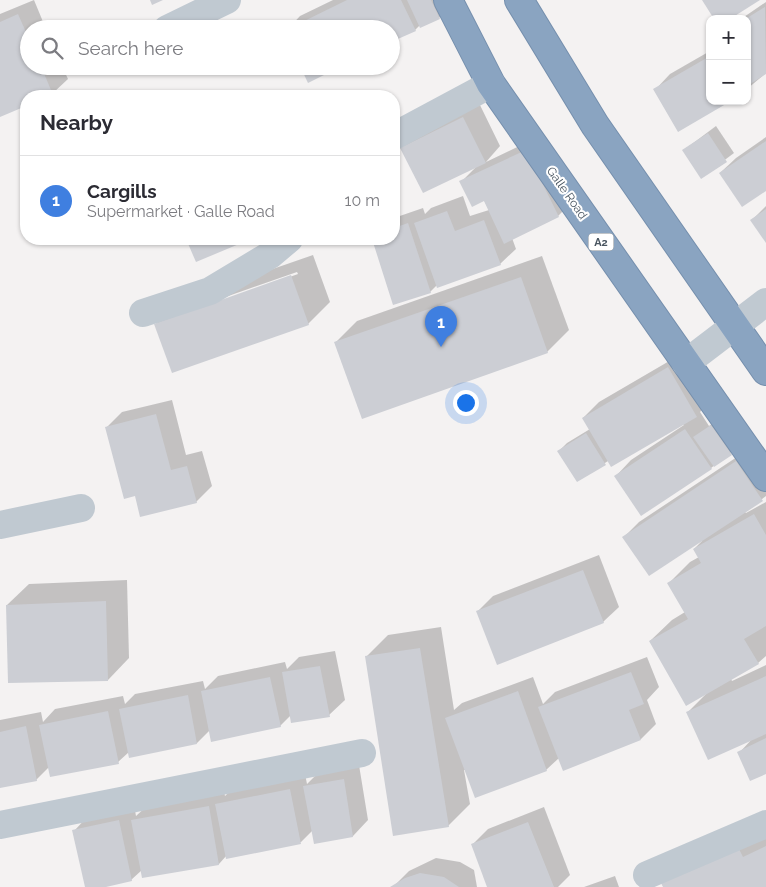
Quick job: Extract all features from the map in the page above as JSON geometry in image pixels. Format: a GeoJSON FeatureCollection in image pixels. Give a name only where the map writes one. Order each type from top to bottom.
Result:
{"type":"FeatureCollection","features":[{"type":"Feature","properties":{"kind":"highway","name":"Galle Road"},"geometry":{"type":"LineString","coordinates":[[448,0],[491,84],[766,477]]}},
{"type":"Feature","properties":{"kind":"highway"},"geometry":{"type":"LineString","coordinates":[[519,0],[595,124],[766,371]]}},
{"type":"Feature","properties":{"kind":"street"},"geometry":{"type":"LineString","coordinates":[[186,20],[227,0]]}},
{"type":"Feature","properties":{"kind":"street"},"geometry":{"type":"LineString","coordinates":[[400,133],[491,84]]}},
{"type":"Feature","properties":{"kind":"street"},"geometry":{"type":"LineString","coordinates":[[143,313],[210,291],[270,255],[282,245]]}},
{"type":"Feature","properties":{"kind":"street"},"geometry":{"type":"LineString","coordinates":[[686,363],[734,324],[766,302]]}},
{"type":"Feature","properties":{"kind":"street"},"geometry":{"type":"LineString","coordinates":[[0,525],[81,508]]}},
{"type":"Feature","properties":{"kind":"street"},"geometry":{"type":"LineString","coordinates":[[0,825],[362,753]]}},
{"type":"Feature","properties":{"kind":"street"},"geometry":{"type":"LineString","coordinates":[[646,875],[766,824]]}},
{"type":"Feature","properties":{"kind":"building"},"geometry":{"type":"Polygon","coordinates":[[[150,0],[163,0],[152,5],[150,0]]]}},
{"type":"Feature","properties":{"kind":"building"},"geometry":{"type":"Polygon","coordinates":[[[347,0],[401,0],[416,31],[400,38],[400,20],[306,20],[347,0]]]}},
{"type":"Feature","properties":{"kind":"building"},"geometry":{"type":"Polygon","coordinates":[[[407,0],[431,0],[440,19],[420,28],[407,0]]]}},
{"type":"Feature","properties":{"kind":"building"},"geometry":{"type":"Polygon","coordinates":[[[702,0],[760,0],[736,15],[711,15],[702,0]]]}},
{"type":"Feature","properties":{"kind":"building"},"geometry":{"type":"Polygon","coordinates":[[[765,7],[766,74],[751,83],[751,60],[751,16],[765,7]]]}},
{"type":"Feature","properties":{"kind":"building"},"geometry":{"type":"Polygon","coordinates":[[[18,14],[21,20],[20,75],[45,75],[51,90],[20,90],[20,109],[0,117],[0,22],[18,14]]]}},
{"type":"Feature","properties":{"kind":"building"},"geometry":{"type":"Polygon","coordinates":[[[706,58],[706,105],[724,105],[678,132],[653,89],[706,58]]]}},
{"type":"Feature","properties":{"kind":"building"},"geometry":{"type":"Polygon","coordinates":[[[304,75],[324,75],[308,83],[304,75]]]}},
{"type":"Feature","properties":{"kind":"building"},"geometry":{"type":"Polygon","coordinates":[[[463,117],[486,163],[423,193],[400,148],[463,117]]]}},
{"type":"Feature","properties":{"kind":"building"},"geometry":{"type":"Polygon","coordinates":[[[708,133],[727,162],[701,179],[682,150],[708,133]]]}},
{"type":"Feature","properties":{"kind":"building"},"geometry":{"type":"Polygon","coordinates":[[[766,141],[766,191],[742,207],[719,173],[766,141]]]}},
{"type":"Feature","properties":{"kind":"building"},"geometry":{"type":"Polygon","coordinates":[[[526,150],[559,217],[504,244],[484,201],[472,207],[459,181],[526,150]]]}},
{"type":"Feature","properties":{"kind":"building"},"geometry":{"type":"Polygon","coordinates":[[[766,209],[766,243],[750,220],[766,209]]]}},
{"type":"Feature","properties":{"kind":"building"},"geometry":{"type":"Polygon","coordinates":[[[447,211],[455,231],[484,220],[501,265],[437,288],[414,223],[447,211]]]}},
{"type":"Feature","properties":{"kind":"building"},"geometry":{"type":"Polygon","coordinates":[[[408,223],[431,293],[393,305],[374,245],[400,245],[400,226],[408,223]]]}},
{"type":"Feature","properties":{"kind":"building"},"geometry":{"type":"Polygon","coordinates":[[[189,245],[237,245],[196,262],[189,245]]]}},
{"type":"Feature","properties":{"kind":"building"},"geometry":{"type":"Polygon","coordinates":[[[291,275],[309,325],[172,373],[154,324],[291,275]]]}},
{"type":"Feature","properties":{"kind":"building"},"geometry":{"type":"Polygon","coordinates":[[[521,277],[548,353],[362,419],[334,342],[521,277]]]}},
{"type":"Feature","properties":{"kind":"building"},"geometry":{"type":"Polygon","coordinates":[[[668,367],[697,417],[611,467],[582,418],[668,367]]]}},
{"type":"Feature","properties":{"kind":"building"},"geometry":{"type":"Polygon","coordinates":[[[156,414],[171,470],[187,466],[197,503],[140,517],[135,496],[124,499],[105,427],[156,414]]]}},
{"type":"Feature","properties":{"kind":"building"},"geometry":{"type":"Polygon","coordinates":[[[711,425],[732,455],[714,467],[693,437],[711,425]]]}},
{"type":"Feature","properties":{"kind":"building"},"geometry":{"type":"Polygon","coordinates":[[[685,429],[712,469],[641,516],[614,476],[685,429]]]}},
{"type":"Feature","properties":{"kind":"building"},"geometry":{"type":"Polygon","coordinates":[[[586,433],[606,465],[577,482],[557,451],[586,433]]]}},
{"type":"Feature","properties":{"kind":"building"},"geometry":{"type":"Polygon","coordinates":[[[736,461],[763,501],[649,576],[622,537],[736,461]]]}},
{"type":"Feature","properties":{"kind":"building"},"geometry":{"type":"Polygon","coordinates":[[[754,514],[766,535],[766,626],[744,639],[759,664],[686,706],[649,641],[688,619],[667,583],[701,563],[693,549],[754,514]]]}},
{"type":"Feature","properties":{"kind":"building"},"geometry":{"type":"Polygon","coordinates":[[[583,570],[604,623],[497,665],[476,611],[583,570]]]}},
{"type":"Feature","properties":{"kind":"building"},"geometry":{"type":"Polygon","coordinates":[[[106,601],[108,681],[8,683],[6,605],[106,601]]]}},
{"type":"Feature","properties":{"kind":"building"},"geometry":{"type":"Polygon","coordinates":[[[420,648],[449,827],[393,836],[365,656],[420,648]]]}},
{"type":"Feature","properties":{"kind":"building"},"geometry":{"type":"Polygon","coordinates":[[[320,666],[330,717],[291,723],[282,672],[320,666]]]}},
{"type":"Feature","properties":{"kind":"building"},"geometry":{"type":"Polygon","coordinates":[[[631,672],[644,704],[629,710],[641,740],[563,771],[538,707],[631,672]]]}},
{"type":"Feature","properties":{"kind":"building"},"geometry":{"type":"Polygon","coordinates":[[[766,676],[766,734],[708,760],[686,712],[766,676]]]}},
{"type":"Feature","properties":{"kind":"building"},"geometry":{"type":"Polygon","coordinates":[[[270,677],[281,727],[211,742],[201,691],[270,677]]]}},
{"type":"Feature","properties":{"kind":"building"},"geometry":{"type":"Polygon","coordinates":[[[518,691],[547,771],[475,798],[445,718],[518,691]]]}},
{"type":"Feature","properties":{"kind":"building"},"geometry":{"type":"Polygon","coordinates":[[[188,695],[197,744],[129,758],[119,709],[188,695]]]}},
{"type":"Feature","properties":{"kind":"building"},"geometry":{"type":"Polygon","coordinates":[[[108,711],[119,764],[50,777],[39,725],[108,711]]]}},
{"type":"Feature","properties":{"kind":"building"},"geometry":{"type":"Polygon","coordinates":[[[26,726],[37,781],[0,788],[0,732],[26,726]]]}},
{"type":"Feature","properties":{"kind":"building"},"geometry":{"type":"Polygon","coordinates":[[[766,738],[766,774],[750,781],[737,752],[766,738]]]}},
{"type":"Feature","properties":{"kind":"building"},"geometry":{"type":"Polygon","coordinates":[[[344,779],[353,837],[314,844],[303,786],[344,779]]]}},
{"type":"Feature","properties":{"kind":"building"},"geometry":{"type":"Polygon","coordinates":[[[290,789],[301,844],[226,859],[215,804],[290,789]]]}},
{"type":"Feature","properties":{"kind":"building"},"geometry":{"type":"Polygon","coordinates":[[[209,806],[219,865],[142,878],[131,820],[209,806]]]}},
{"type":"Feature","properties":{"kind":"building"},"geometry":{"type":"Polygon","coordinates":[[[119,820],[132,881],[106,887],[85,887],[72,830],[119,820]]]}},
{"type":"Feature","properties":{"kind":"building"},"geometry":{"type":"Polygon","coordinates":[[[528,822],[554,887],[487,887],[471,844],[528,822]]]}},
{"type":"Feature","properties":{"kind":"building"},"geometry":{"type":"Polygon","coordinates":[[[766,846],[766,887],[663,887],[660,881],[738,847],[743,857],[766,846]]]}},
{"type":"Feature","properties":{"kind":"building"},"geometry":{"type":"Polygon","coordinates":[[[420,873],[444,877],[459,887],[390,887],[405,878],[420,873]]]}},
{"type":"Feature","properties":{"kind":"place","name":"Cargills"},"geometry":{"type":"Point","coordinates":[441,347]}}]}
